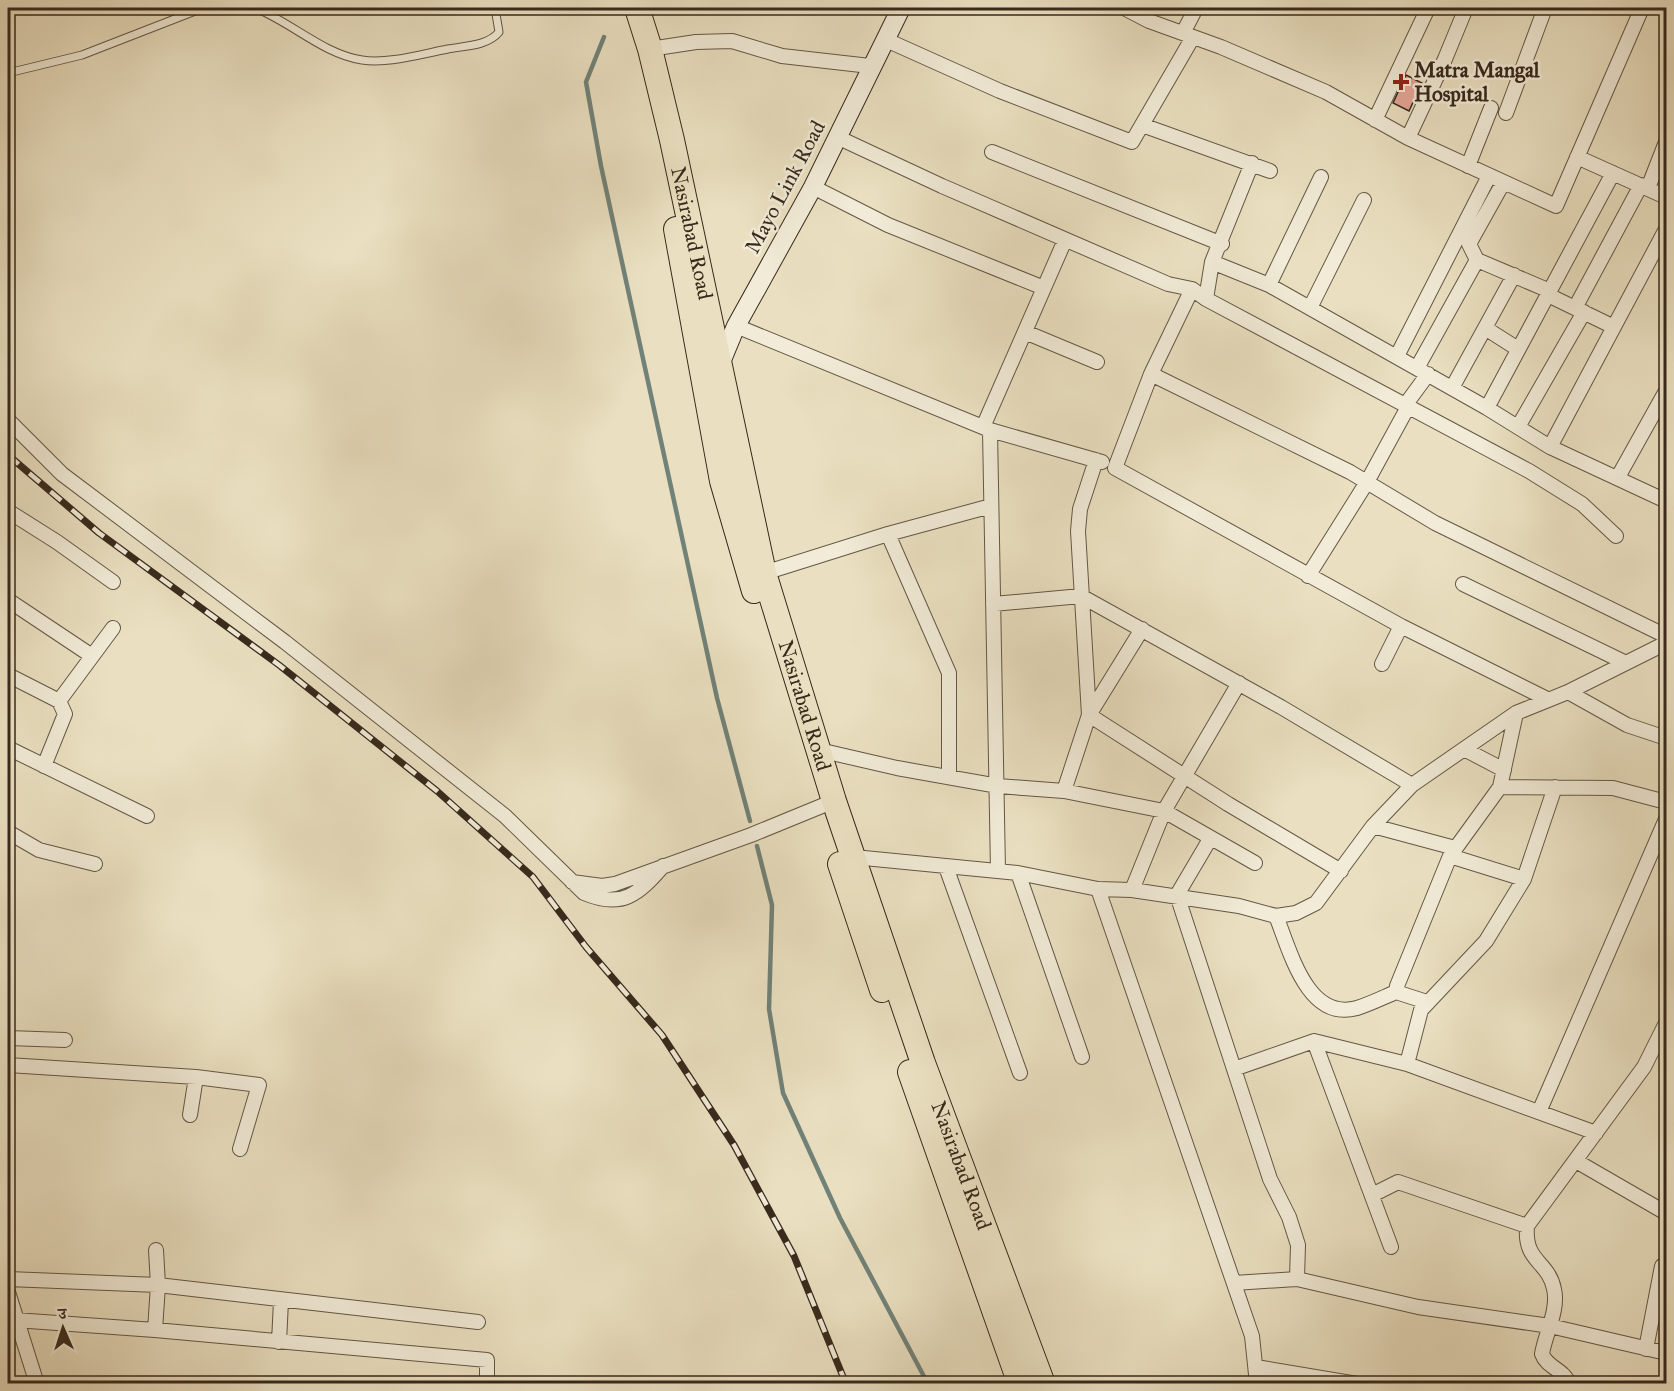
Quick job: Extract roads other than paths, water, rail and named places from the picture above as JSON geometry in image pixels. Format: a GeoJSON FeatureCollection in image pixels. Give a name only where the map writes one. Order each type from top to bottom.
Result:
{"type":"FeatureCollection","features":[{"type":"Feature","properties":{"kind":"highway","name":"Nasirabad Road"},"geometry":{"type":"LineString","coordinates":[[624,8],[648,94],[712,376],[764,573],[819,750],[828,803],[857,921],[1020,1383]]}},
{"type":"Feature","properties":{"kind":"highway","name":"Nasirabad Road"},"geometry":{"type":"LineString","coordinates":[[637,8],[650,50],[706,288],[722,481],[734,526],[828,803],[854,857],[923,1063],[1043,1383]]}},
{"type":"Feature","properties":{"kind":"street","name":"Mayo Link Road"},"geometry":{"type":"LineString","coordinates":[[712,376],[736,326],[813,187],[870,66],[901,8]]}},
{"type":"Feature","properties":{"kind":"street"},"geometry":{"type":"LineString","coordinates":[[1124,8],[1149,21],[1326,92],[1408,138],[1556,206],[1642,8]]}},
{"type":"Feature","properties":{"kind":"street"},"geometry":{"type":"LineString","coordinates":[[884,39],[1000,91],[1132,142],[1188,35],[1196,8]]}},
{"type":"Feature","properties":{"kind":"street"},"geometry":{"type":"LineString","coordinates":[[1375,120],[1428,8]]}},
{"type":"Feature","properties":{"kind":"street"},"geometry":{"type":"LineString","coordinates":[[1408,138],[1466,8]]}},
{"type":"Feature","properties":{"kind":"street"},"geometry":{"type":"LineString","coordinates":[[1506,113],[1545,8]]}},
{"type":"Feature","properties":{"kind":"street"},"geometry":{"type":"LineString","coordinates":[[650,50],[696,42],[732,41],[782,56],[870,66]]}},
{"type":"Feature","properties":{"kind":"street"},"geometry":{"type":"LineString","coordinates":[[1468,166],[1491,108]]}},
{"type":"Feature","properties":{"kind":"street"},"geometry":{"type":"LineString","coordinates":[[1142,124],[1270,171]]}},
{"type":"Feature","properties":{"kind":"street"},"geometry":{"type":"LineString","coordinates":[[837,137],[1065,240],[1168,284],[1192,289],[1206,299],[1407,405],[1582,504],[1616,536]]}},
{"type":"Feature","properties":{"kind":"street"},"geometry":{"type":"LineString","coordinates":[[1518,427],[1666,142]]}},
{"type":"Feature","properties":{"kind":"street"},"geometry":{"type":"LineString","coordinates":[[992,152],[1222,244]]}},
{"type":"Feature","properties":{"kind":"street"},"geometry":{"type":"LineString","coordinates":[[1577,157],[1666,197]]}},
{"type":"Feature","properties":{"kind":"street"},"geometry":{"type":"LineString","coordinates":[[1206,299],[1212,262],[1222,244],[1252,163]]}},
{"type":"Feature","properties":{"kind":"street"},"geometry":{"type":"LineString","coordinates":[[1486,408],[1613,173]]}},
{"type":"Feature","properties":{"kind":"street"},"geometry":{"type":"LineString","coordinates":[[1397,356],[1489,176]]}},
{"type":"Feature","properties":{"kind":"street"},"geometry":{"type":"LineString","coordinates":[[1269,285],[1321,177]]}},
{"type":"Feature","properties":{"kind":"street"},"geometry":{"type":"LineString","coordinates":[[1503,183],[1469,244],[1477,260],[1514,275],[1614,327]]}},
{"type":"Feature","properties":{"kind":"street"},"geometry":{"type":"LineString","coordinates":[[813,187],[888,225],[1044,288]]}},
{"type":"Feature","properties":{"kind":"street"},"geometry":{"type":"LineString","coordinates":[[1310,308],[1364,200]]}},
{"type":"Feature","properties":{"kind":"street"},"geometry":{"type":"LineString","coordinates":[[1550,447],[1666,229]]}},
{"type":"Feature","properties":{"kind":"street"},"geometry":{"type":"LineString","coordinates":[[998,871],[998,786],[987,428],[1024,332],[1065,240]]}},
{"type":"Feature","properties":{"kind":"street"},"geometry":{"type":"LineString","coordinates":[[1308,576],[1367,482],[1477,260]]}},
{"type":"Feature","properties":{"kind":"street"},"geometry":{"type":"LineString","coordinates":[[1212,262],[1269,285],[1397,356],[1550,447],[1666,501]]}},
{"type":"Feature","properties":{"kind":"street"},"geometry":{"type":"LineString","coordinates":[[1452,388],[1514,275]]}},
{"type":"Feature","properties":{"kind":"street"},"geometry":{"type":"LineString","coordinates":[[1114,468],[1151,374],[1192,289]]}},
{"type":"Feature","properties":{"kind":"street"},"geometry":{"type":"LineString","coordinates":[[736,326],[987,428],[1096,460],[1114,468],[1401,626],[1547,699]]}},
{"type":"Feature","properties":{"kind":"street"},"geometry":{"type":"LineString","coordinates":[[1485,328],[1518,349]]}},
{"type":"Feature","properties":{"kind":"street"},"geometry":{"type":"LineString","coordinates":[[1024,332],[1097,362]]}},
{"type":"Feature","properties":{"kind":"street"},"geometry":{"type":"LineString","coordinates":[[1151,374],[1367,482],[1435,523],[1666,636]]}},
{"type":"Feature","properties":{"kind":"street"},"geometry":{"type":"LineString","coordinates":[[1618,477],[1666,391]]}},
{"type":"Feature","properties":{"kind":"street"},"geometry":{"type":"LineString","coordinates":[[8,420],[62,474],[285,642],[505,816],[584,893],[611,901],[636,893],[663,866],[751,835],[828,803]]}},
{"type":"Feature","properties":{"kind":"street"},"geometry":{"type":"LineString","coordinates":[[1089,716],[1081,596],[1080,509],[1096,460]]}},
{"type":"Feature","properties":{"kind":"street"},"geometry":{"type":"LineString","coordinates":[[764,573],[888,534],[991,506]]}},
{"type":"Feature","properties":{"kind":"street"},"geometry":{"type":"LineString","coordinates":[[8,511],[113,582]]}},
{"type":"Feature","properties":{"kind":"street"},"geometry":{"type":"LineString","coordinates":[[888,534],[949,673],[949,777]]}},
{"type":"Feature","properties":{"kind":"street"},"geometry":{"type":"LineString","coordinates":[[1463,584],[1624,662]]}},
{"type":"Feature","properties":{"kind":"street"},"geometry":{"type":"LineString","coordinates":[[993,604],[1081,596],[1239,683],[1412,785]]}},
{"type":"Feature","properties":{"kind":"street"},"geometry":{"type":"LineString","coordinates":[[8,600],[92,656]]}},
{"type":"Feature","properties":{"kind":"street"},"geometry":{"type":"LineString","coordinates":[[1382,664],[1401,626]]}},
{"type":"Feature","properties":{"kind":"street"},"geometry":{"type":"LineString","coordinates":[[59,701],[113,628]]}},
{"type":"Feature","properties":{"kind":"street"},"geometry":{"type":"LineString","coordinates":[[1064,791],[1089,716],[1142,629]]}},
{"type":"Feature","properties":{"kind":"street"},"geometry":{"type":"LineString","coordinates":[[854,857],[1018,873],[1098,889],[1177,895],[1239,906],[1276,916],[1296,913],[1316,903],[1373,826],[1412,785],[1516,713],[1568,692],[1666,643]]}},
{"type":"Feature","properties":{"kind":"street"},"geometry":{"type":"LineString","coordinates":[[8,675],[59,701],[66,714],[44,766]]}},
{"type":"Feature","properties":{"kind":"street"},"geometry":{"type":"LineString","coordinates":[[1132,890],[1164,811],[1239,683]]}},
{"type":"Feature","properties":{"kind":"street"},"geometry":{"type":"LineString","coordinates":[[1568,692],[1627,725],[1666,738]]}},
{"type":"Feature","properties":{"kind":"street"},"geometry":{"type":"LineString","coordinates":[[1396,992],[1452,852],[1500,787],[1516,713]]}},
{"type":"Feature","properties":{"kind":"street"},"geometry":{"type":"LineString","coordinates":[[1089,716],[1184,777],[1341,871]]}},
{"type":"Feature","properties":{"kind":"street"},"geometry":{"type":"LineString","coordinates":[[8,748],[147,816]]}},
{"type":"Feature","properties":{"kind":"street"},"geometry":{"type":"LineString","coordinates":[[1464,749],[1504,770]]}},
{"type":"Feature","properties":{"kind":"street"},"geometry":{"type":"LineString","coordinates":[[819,750],[998,786],[1064,791],[1164,811],[1255,863]]}},
{"type":"Feature","properties":{"kind":"street"},"geometry":{"type":"LineString","coordinates":[[1500,787],[1613,788],[1666,802]]}},
{"type":"Feature","properties":{"kind":"street"},"geometry":{"type":"LineString","coordinates":[[1407,1064],[1417,1022],[1427,1002],[1486,940],[1524,879],[1555,787]]}},
{"type":"Feature","properties":{"kind":"street"},"geometry":{"type":"LineString","coordinates":[[1539,1112],[1666,819]]}},
{"type":"Feature","properties":{"kind":"street"},"geometry":{"type":"LineString","coordinates":[[1373,826],[1524,879]]}},
{"type":"Feature","properties":{"kind":"street"},"geometry":{"type":"LineString","coordinates":[[8,832],[39,849],[95,864]]}},
{"type":"Feature","properties":{"kind":"street"},"geometry":{"type":"LineString","coordinates":[[1210,839],[1177,895],[1270,1179],[1289,1216],[1298,1245],[1297,1279]]}},
{"type":"Feature","properties":{"kind":"street"},"geometry":{"type":"LineString","coordinates":[[946,867],[1020,1073]]}},
{"type":"Feature","properties":{"kind":"street"},"geometry":{"type":"LineString","coordinates":[[1018,873],[1082,1057]]}},
{"type":"Feature","properties":{"kind":"street"},"geometry":{"type":"LineString","coordinates":[[1098,889],[1252,1336],[1257,1383]]}},
{"type":"Feature","properties":{"kind":"street"},"geometry":{"type":"LineString","coordinates":[[1276,916],[1303,982],[1311,994],[1324,1004],[1341,1009],[1356,1008],[1396,992],[1427,1002]]}},
{"type":"Feature","properties":{"kind":"street"},"geometry":{"type":"LineString","coordinates":[[1569,1383],[1565,1375],[1544,1360],[1543,1346],[1550,1326],[1555,1293],[1551,1275],[1527,1248],[1527,1226],[1644,1067],[1666,1023]]}},
{"type":"Feature","properties":{"kind":"street"},"geometry":{"type":"LineString","coordinates":[[8,1038],[65,1040]]}},
{"type":"Feature","properties":{"kind":"street"},"geometry":{"type":"LineString","coordinates":[[1234,1069],[1314,1041],[1407,1064],[1596,1133]]}},
{"type":"Feature","properties":{"kind":"street"},"geometry":{"type":"LineString","coordinates":[[1314,1041],[1391,1247]]}},
{"type":"Feature","properties":{"kind":"street"},"geometry":{"type":"LineString","coordinates":[[8,1065],[196,1077],[259,1085],[240,1149]]}},
{"type":"Feature","properties":{"kind":"street"},"geometry":{"type":"LineString","coordinates":[[190,1115],[196,1077]]}},
{"type":"Feature","properties":{"kind":"street"},"geometry":{"type":"LineString","coordinates":[[1576,1161],[1666,1213]]}},
{"type":"Feature","properties":{"kind":"street"},"geometry":{"type":"LineString","coordinates":[[1372,1195],[1398,1182],[1527,1226]]}},
{"type":"Feature","properties":{"kind":"street"},"geometry":{"type":"LineString","coordinates":[[155,1330],[158,1285],[156,1250]]}},
{"type":"Feature","properties":{"kind":"street"},"geometry":{"type":"LineString","coordinates":[[1646,1349],[1662,1266]]}},
{"type":"Feature","properties":{"kind":"street"},"geometry":{"type":"LineString","coordinates":[[8,1279],[158,1285],[478,1322]]}},
{"type":"Feature","properties":{"kind":"street"},"geometry":{"type":"LineString","coordinates":[[1234,1283],[1297,1279],[1418,1307],[1550,1326],[1666,1353]]}},
{"type":"Feature","properties":{"kind":"street"},"geometry":{"type":"LineString","coordinates":[[8,1292],[15,1320],[37,1383]]}},
{"type":"Feature","properties":{"kind":"street"},"geometry":{"type":"LineString","coordinates":[[279,1342],[281,1301]]}},
{"type":"Feature","properties":{"kind":"street"},"geometry":{"type":"LineString","coordinates":[[15,1320],[155,1330],[487,1360],[487,1383]]}},
{"type":"Feature","properties":{"kind":"street"},"geometry":{"type":"LineString","coordinates":[[1256,1367],[1357,1383]]}},
{"type":"Feature","properties":{"kind":"lane"},"geometry":{"type":"LineString","coordinates":[[8,73],[82,55],[203,8]]}},
{"type":"Feature","properties":{"kind":"lane"},"geometry":{"type":"LineString","coordinates":[[255,8],[345,55],[363,60],[389,59],[478,44],[494,38],[499,32],[495,8]]}},
{"type":"Feature","properties":{"kind":"waterway"},"geometry":{"type":"LineString","coordinates":[[604,37],[586,82],[601,166],[717,698],[750,821]]}},
{"type":"Feature","properties":{"kind":"waterway"},"geometry":{"type":"LineString","coordinates":[[757,846],[772,905],[769,1009],[783,1093],[840,1218],[928,1384]]}},
{"type":"Feature","properties":{"kind":"railway"},"geometry":{"type":"LineString","coordinates":[[8,455],[99,533],[279,665],[437,791],[533,877],[586,947],[662,1035],[734,1145],[794,1256],[846,1384]]}},
{"type":"Feature","properties":{"kind":"place","name":"Matra Mangal Hospital"},"geometry":{"type":"Point","coordinates":[1401,82]}}]}
